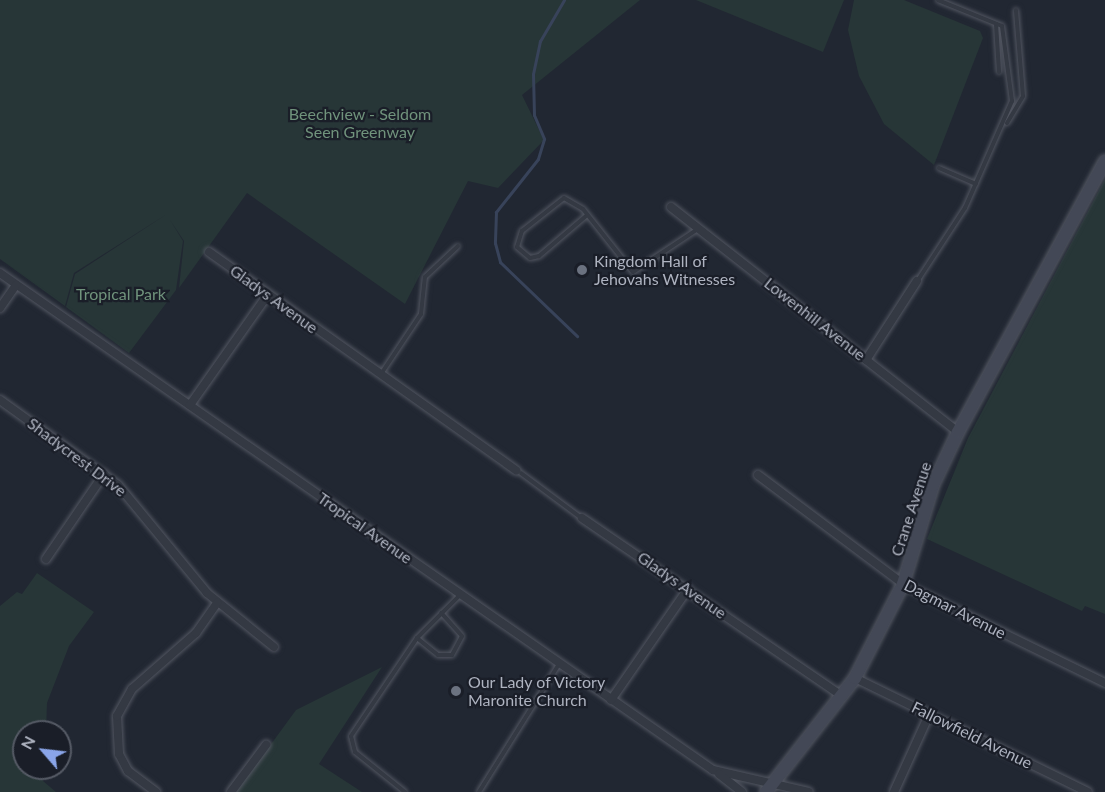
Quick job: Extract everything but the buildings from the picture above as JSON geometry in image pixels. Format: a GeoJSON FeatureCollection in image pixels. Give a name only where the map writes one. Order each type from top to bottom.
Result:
{"type":"FeatureCollection","features":[{"type":"Feature","properties":{"kind":"street","name":"Crane Avenue"},"geometry":{"type":"LineString","coordinates":[[766,792],[843,697],[855,678],[903,584],[933,485],[958,432],[1105,161]]}},
{"type":"Feature","properties":{"kind":"street","name":"Lowenhill Avenue"},"geometry":{"type":"LineString","coordinates":[[671,207],[958,432]]}},
{"type":"Feature","properties":{"kind":"street","name":"Gladys Avenue"},"geometry":{"type":"LineString","coordinates":[[209,252],[267,296],[518,472]]}},
{"type":"Feature","properties":{"kind":"street","name":"Tropical Avenue"},"geometry":{"type":"LineString","coordinates":[[0,273],[742,792]]}},
{"type":"Feature","properties":{"kind":"street"},"geometry":{"type":"LineString","coordinates":[[866,360],[917,281]]}},
{"type":"Feature","properties":{"kind":"street"},"geometry":{"type":"LineString","coordinates":[[0,308],[16,285]]}},
{"type":"Feature","properties":{"kind":"street"},"geometry":{"type":"LineString","coordinates":[[190,405],[267,296]]}},
{"type":"Feature","properties":{"kind":"street","name":"Shadycrest Drive"},"geometry":{"type":"LineString","coordinates":[[0,400],[104,474],[132,499],[217,603],[274,647]]}},
{"type":"Feature","properties":{"kind":"street"},"geometry":{"type":"LineString","coordinates":[[46,559],[104,474]]}},
{"type":"Feature","properties":{"kind":"street","name":"Dagmar Avenue"},"geometry":{"type":"LineString","coordinates":[[758,475],[903,584],[1105,682]]}},
{"type":"Feature","properties":{"kind":"street","name":"Gladys Avenue"},"geometry":{"type":"LineString","coordinates":[[582,518],[843,697]]}},
{"type":"Feature","properties":{"kind":"street"},"geometry":{"type":"LineString","coordinates":[[610,700],[688,590]]}},
{"type":"Feature","properties":{"kind":"street"},"geometry":{"type":"LineString","coordinates":[[156,792],[128,771],[119,754],[117,716],[132,689],[196,633],[217,603]]}},
{"type":"Feature","properties":{"kind":"street","name":"Fallowfield Avenue"},"geometry":{"type":"LineString","coordinates":[[855,678],[1088,792]]}},
{"type":"Feature","properties":{"kind":"street"},"geometry":{"type":"LineString","coordinates":[[894,792],[929,715]]}},
{"type":"Feature","properties":{"kind":"street"},"geometry":{"type":"LineString","coordinates":[[231,792],[266,745]]}},
{"type":"Feature","properties":{"kind":"street","name":"Tropical Avenue"},"geometry":{"type":"LineString","coordinates":[[713,770],[775,782],[809,792]]}},
{"type":"Feature","properties":{"kind":"lane"},"geometry":{"type":"LineString","coordinates":[[938,0],[995,23],[1005,32],[1012,101],[1005,126]]}},
{"type":"Feature","properties":{"kind":"lane"},"geometry":{"type":"LineString","coordinates":[[917,281],[976,184],[1023,96],[1016,10]]}},
{"type":"Feature","properties":{"kind":"lane"},"geometry":{"type":"LineString","coordinates":[[995,23],[999,72]]}},
{"type":"Feature","properties":{"kind":"lane"},"geometry":{"type":"LineString","coordinates":[[939,168],[976,184]]}},
{"type":"Feature","properties":{"kind":"lane"},"geometry":{"type":"LineString","coordinates":[[586,216],[539,256],[530,258],[517,246],[522,231],[555,202],[574,201],[633,272],[699,229]]}},
{"type":"Feature","properties":{"kind":"lane"},"geometry":{"type":"LineString","coordinates":[[380,375],[421,314],[425,277],[458,246]]}},
{"type":"Feature","properties":{"kind":"lane","name":"Gladys Avenue"},"geometry":{"type":"LineString","coordinates":[[518,472],[582,518]]}},
{"type":"Feature","properties":{"kind":"lane"},"geometry":{"type":"LineString","coordinates":[[405,792],[355,752],[351,736],[417,638],[460,595]]}},
{"type":"Feature","properties":{"kind":"lane"},"geometry":{"type":"LineString","coordinates":[[417,638],[438,655],[452,655],[462,636],[441,613]]}},
{"type":"Feature","properties":{"kind":"lane"},"geometry":{"type":"LineString","coordinates":[[479,792],[559,664]]}},
{"type":"Feature","properties":{"kind":"green space","name":"Beechview - Seldom Seen Greenway"},"geometry":{"type":"Polygon","coordinates":[[[0,0],[640,0],[522,95],[544,140],[498,188],[468,181],[405,304],[247,193],[179,288],[184,241],[170,220],[183,241],[176,290],[129,353],[66,307],[75,274],[167,214],[74,273],[65,306],[0,259],[0,0]]]}},
{"type":"Feature","properties":{"kind":"green space"},"geometry":{"type":"Polygon","coordinates":[[[696,0],[844,0],[823,52],[696,0]]]}},
{"type":"Feature","properties":{"kind":"green space"},"geometry":{"type":"Polygon","coordinates":[[[854,0],[904,0],[980,31],[983,38],[934,165],[884,124],[859,76],[848,30],[854,0]]]}},
{"type":"Feature","properties":{"kind":"green space"},"geometry":{"type":"Polygon","coordinates":[[[1105,179],[1105,614],[1085,606],[1082,611],[927,539],[968,438],[1105,179]]]}},
{"type":"Feature","properties":{"kind":"green space"},"geometry":{"type":"Polygon","coordinates":[[[37,573],[94,612],[69,646],[47,703],[46,720],[12,720],[12,780],[43,780],[56,792],[0,792],[0,606],[17,592],[22,594],[37,573]]]}},
{"type":"Feature","properties":{"kind":"green space"},"geometry":{"type":"Polygon","coordinates":[[[382,667],[319,764],[362,792],[236,792],[296,710],[382,667]]]}},
{"type":"Feature","properties":{"kind":"waterway"},"geometry":{"type":"LineString","coordinates":[[564,0],[540,41],[533,74],[534,115],[544,139],[538,159],[496,212],[495,243],[500,262],[577,336]]}},
{"type":"Feature","properties":{"kind":"place","name":"Kingdom Hall of Jehovahs Witnesses"},"geometry":{"type":"Point","coordinates":[582,270]}},
{"type":"Feature","properties":{"kind":"place","name":"Our Lady of Victory Maronite Church"},"geometry":{"type":"Point","coordinates":[456,691]}},
{"type":"Feature","properties":{"kind":"park label","name":"Tropical Park"},"geometry":{"type":"Point","coordinates":[121,294]}}]}
